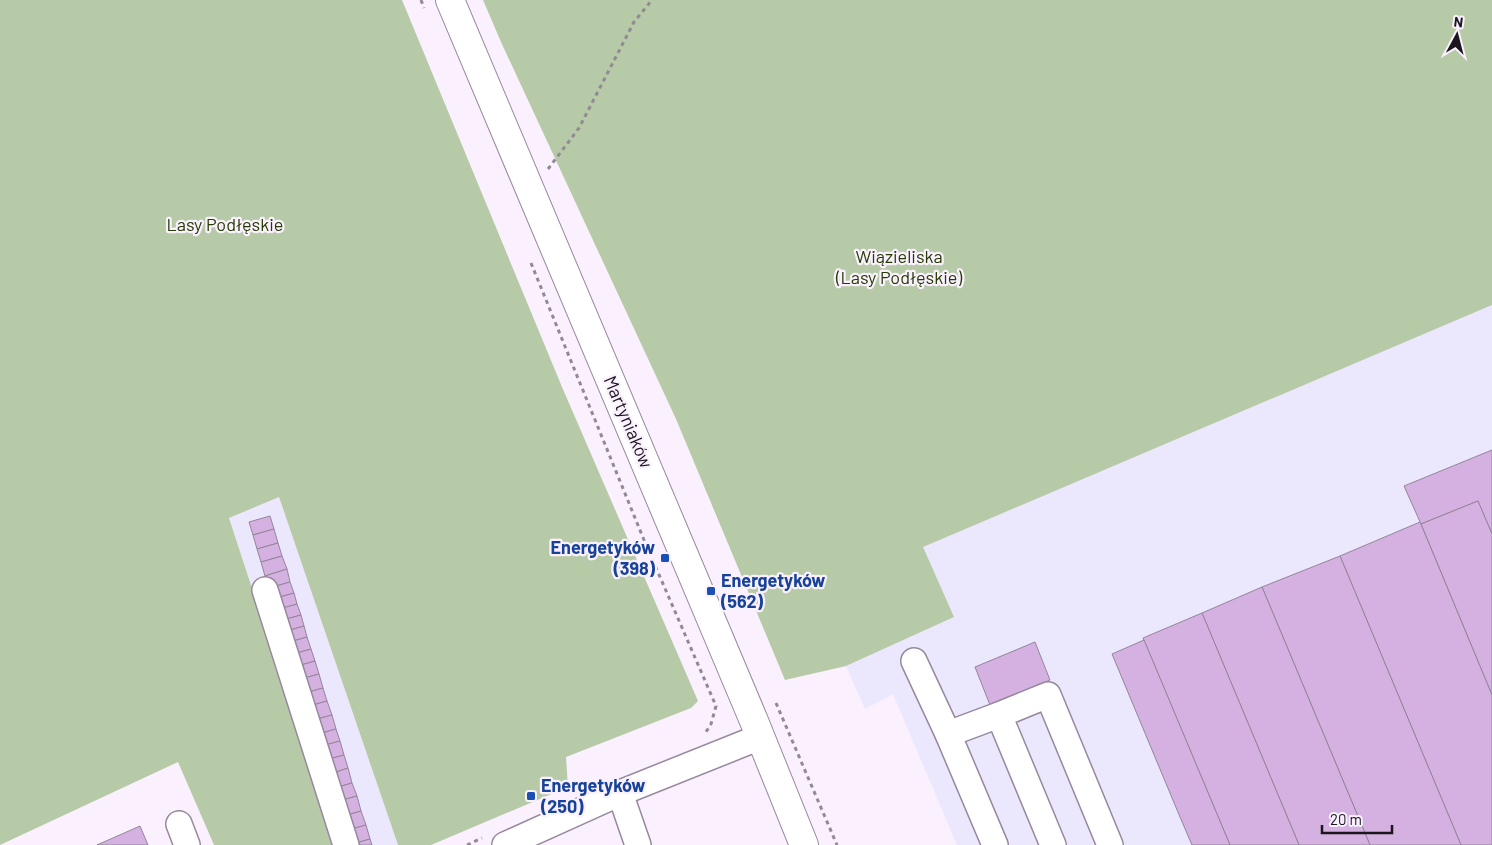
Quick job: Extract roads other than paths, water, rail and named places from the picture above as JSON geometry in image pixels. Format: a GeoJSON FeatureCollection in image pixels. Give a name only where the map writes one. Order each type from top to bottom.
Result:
{"type":"FeatureCollection","features":[{"type":"Feature","properties":{"kind":"main road","name":"Martyniaków"},"geometry":{"type":"LineString","coordinates":[[450,0],[760,736],[797,838]]}},
{"type":"Feature","properties":{"kind":"street"},"geometry":{"type":"LineString","coordinates":[[265,590],[346,845]]}},
{"type":"Feature","properties":{"kind":"street"},"geometry":{"type":"LineString","coordinates":[[914,661],[948,734],[995,845]]}},
{"type":"Feature","properties":{"kind":"street"},"geometry":{"type":"LineString","coordinates":[[948,734],[1048,696],[1110,845]]}},
{"type":"Feature","properties":{"kind":"street"},"geometry":{"type":"LineString","coordinates":[[999,714],[1053,845]]}},
{"type":"Feature","properties":{"kind":"street"},"geometry":{"type":"LineString","coordinates":[[505,845],[620,793],[760,736]]}},
{"type":"Feature","properties":{"kind":"street"},"geometry":{"type":"LineString","coordinates":[[620,793],[638,845]]}},
{"type":"Feature","properties":{"kind":"place","name":"Energetyków (398)"},"geometry":{"type":"Point","coordinates":[665,558]}},
{"type":"Feature","properties":{"kind":"place","name":"Energetyków (562)"},"geometry":{"type":"Point","coordinates":[711,591]}},
{"type":"Feature","properties":{"kind":"place","name":"Energetyków (250)"},"geometry":{"type":"Point","coordinates":[531,796]}},
{"type":"Feature","properties":{"kind":"park label","name":"Lasy Podłęskie"},"geometry":{"type":"Point","coordinates":[225,225]}},
{"type":"Feature","properties":{"kind":"park label","name":"Wiązieliska (Lasy Podłęskie)"},"geometry":{"type":"Point","coordinates":[899,267]}}]}
